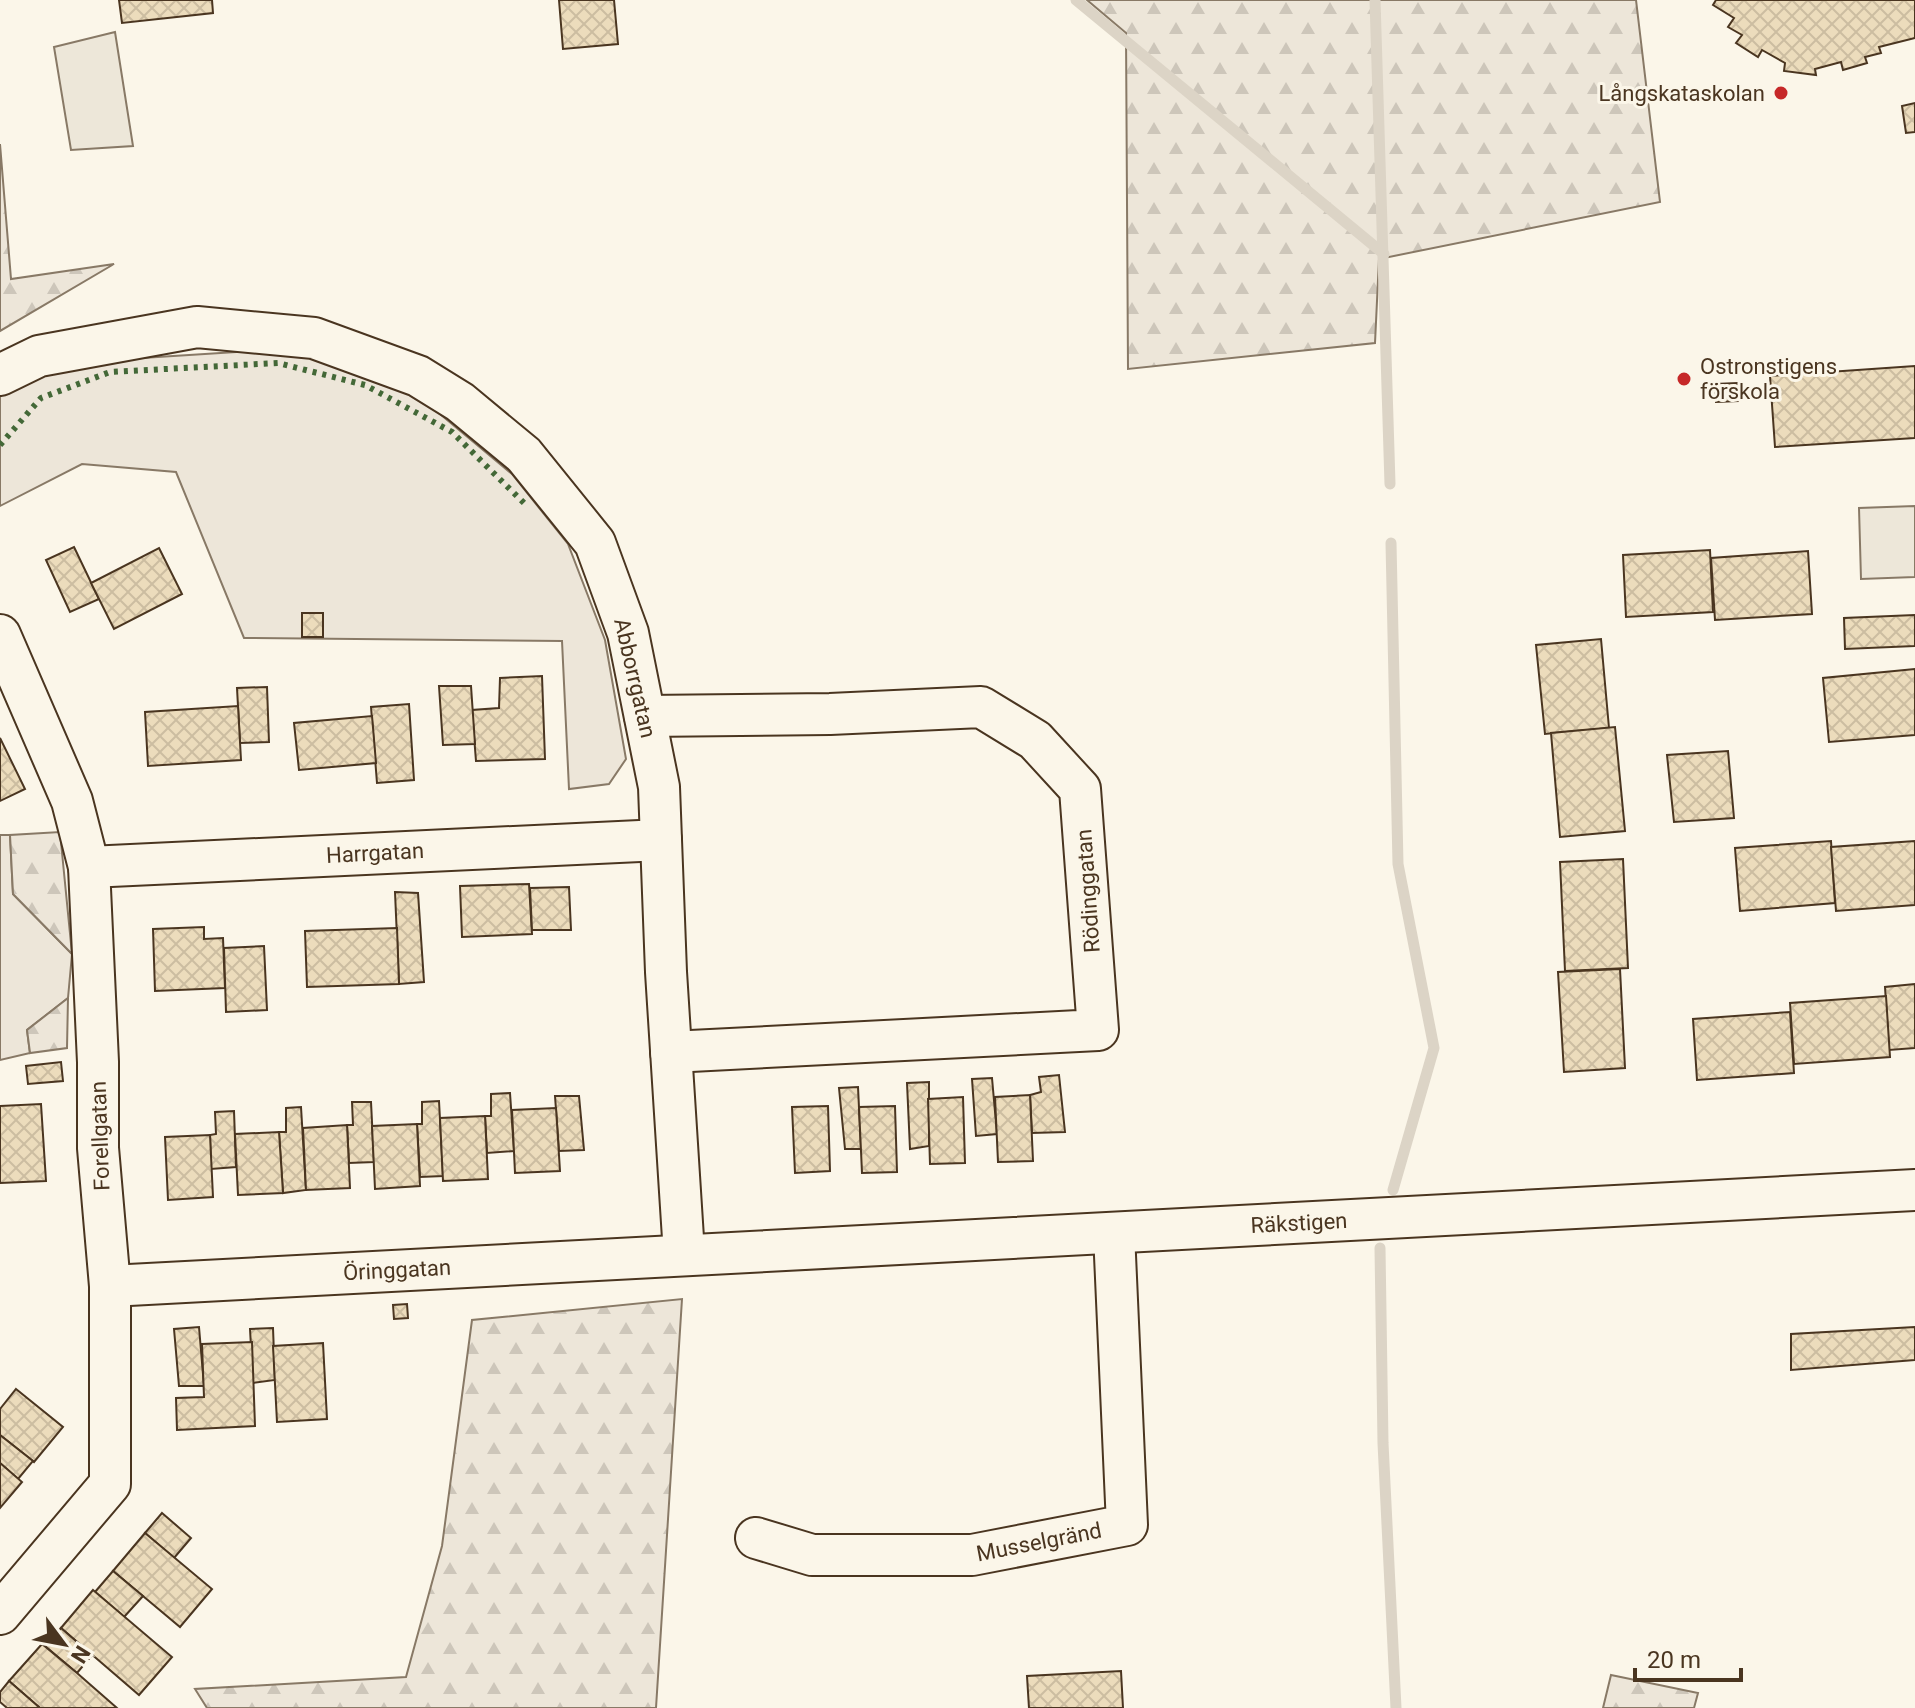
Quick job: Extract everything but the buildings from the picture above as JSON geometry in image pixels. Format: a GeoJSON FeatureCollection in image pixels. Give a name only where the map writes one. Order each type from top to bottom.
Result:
{"type":"FeatureCollection","features":[{"type":"Feature","properties":{"kind":"street","name":"Abborrgatan"},"geometry":{"type":"LineString","coordinates":[[0,375],[39,356],[197,327],[314,338],[418,376],[460,402],[524,455],[595,543],[628,633],[659,787],[684,1254]]}},
{"type":"Feature","properties":{"kind":"street","name":"Forellgatan"},"geometry":{"type":"LineString","coordinates":[[0,635],[72,801],[89,867],[98,1062],[98,1148],[110,1286],[110,1484],[0,1614]]}},
{"type":"Feature","properties":{"kind":"street","name":"Rödinggatan"},"geometry":{"type":"LineString","coordinates":[[645,716],[830,714],[981,707],[1035,740],[1080,789],[1098,1030],[671,1052]]}},
{"type":"Feature","properties":{"kind":"street","name":"Harrgatan"},"geometry":{"type":"LineString","coordinates":[[89,867],[661,840]]}},
{"type":"Feature","properties":{"kind":"street","name":"Räkstigen"},"geometry":{"type":"LineString","coordinates":[[684,1254],[1915,1190]]}},
{"type":"Feature","properties":{"kind":"street","name":"Musselgränd"},"geometry":{"type":"LineString","coordinates":[[756,1538],[812,1555],[972,1555],[1127,1525],[1114,1233]]}},
{"type":"Feature","properties":{"kind":"street","name":"Öringgatan"},"geometry":{"type":"LineString","coordinates":[[110,1286],[684,1254]]}},
{"type":"Feature","properties":{"kind":"green space"},"geometry":{"type":"Polygon","coordinates":[[[1087,0],[1636,0],[1660,202],[1379,259],[1375,343],[1128,369],[1126,33],[1087,0]]]}},
{"type":"Feature","properties":{"kind":"green space"},"geometry":{"type":"Polygon","coordinates":[[[0,144],[11,279],[114,264],[0,331],[0,144]]]}},
{"type":"Feature","properties":{"kind":"green space"},"geometry":{"type":"Polygon","coordinates":[[[301,348],[416,394],[512,474],[568,544],[605,640],[626,759],[609,784],[569,789],[562,641],[244,638],[176,472],[82,464],[0,506],[0,388],[79,362],[301,348]]]}},
{"type":"Feature","properties":{"kind":"green space"},"geometry":{"type":"Polygon","coordinates":[[[60,832],[72,954],[13,894],[10,835],[60,832]]]}},
{"type":"Feature","properties":{"kind":"green space"},"geometry":{"type":"Polygon","coordinates":[[[0,835],[10,835],[13,894],[72,954],[68,998],[27,1030],[30,1053],[0,1060],[0,835]]]}},
{"type":"Feature","properties":{"kind":"green space"},"geometry":{"type":"Polygon","coordinates":[[[68,998],[67,1048],[30,1053],[27,1030],[68,998]]]}},
{"type":"Feature","properties":{"kind":"green space"},"geometry":{"type":"Polygon","coordinates":[[[682,1299],[656,1708],[207,1708],[195,1689],[406,1677],[442,1546],[472,1320],[682,1299]]]}},
{"type":"Feature","properties":{"kind":"green space"},"geometry":{"type":"Polygon","coordinates":[[[1611,1675],[1698,1693],[1694,1708],[1603,1708],[1611,1675]]]}},
{"type":"Feature","properties":{"kind":"shaded area"},"geometry":{"type":"Polygon","coordinates":[[[115,32],[133,146],[71,150],[54,47],[115,32]]]}},
{"type":"Feature","properties":{"kind":"shaded area"},"geometry":{"type":"Polygon","coordinates":[[[1915,506],[1915,577],[1861,579],[1859,508],[1915,506]]]}},
{"type":"Feature","properties":{"kind":"waterway"},"geometry":{"type":"LineString","coordinates":[[1076,0],[1384,254]]}},
{"type":"Feature","properties":{"kind":"waterway"},"geometry":{"type":"LineString","coordinates":[[1375,0],[1390,484]]}},
{"type":"Feature","properties":{"kind":"waterway"},"geometry":{"type":"LineString","coordinates":[[1391,543],[1398,864],[1434,1048],[1393,1190]]}},
{"type":"Feature","properties":{"kind":"waterway"},"geometry":{"type":"LineString","coordinates":[[1380,1248],[1383,1443],[1396,1708]]}},
{"type":"Feature","properties":{"kind":"hedge"},"geometry":{"type":"LineString","coordinates":[[0,445],[41,398],[110,372],[278,363],[365,385],[452,432],[527,506]]}},
{"type":"Feature","properties":{"kind":"place","name":"Långskataskolan"},"geometry":{"type":"Point","coordinates":[1781,93]}},
{"type":"Feature","properties":{"kind":"place","name":"Ostronstigens förskola"},"geometry":{"type":"Point","coordinates":[1684,379]}}]}
